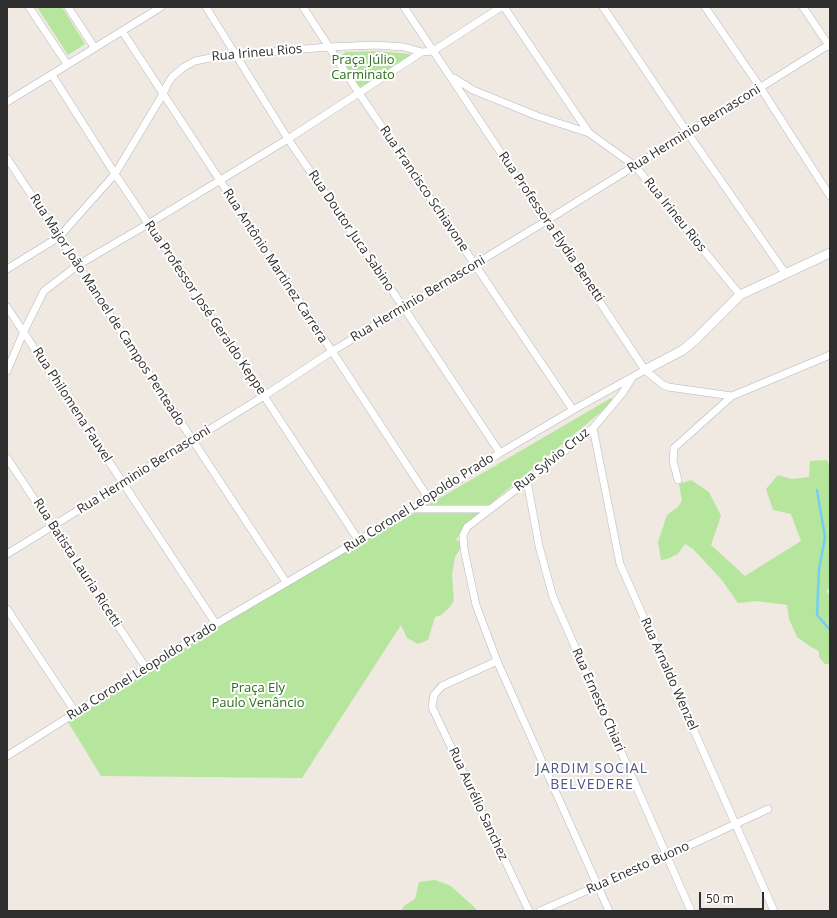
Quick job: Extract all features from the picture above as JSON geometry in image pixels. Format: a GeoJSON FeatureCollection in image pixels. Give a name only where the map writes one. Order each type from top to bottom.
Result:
{"type":"FeatureCollection","features":[{"type":"Feature","properties":{"kind":"street"},"geometry":{"type":"LineString","coordinates":[[29,7],[67,64]]}},
{"type":"Feature","properties":{"kind":"street"},"geometry":{"type":"LineString","coordinates":[[68,7],[94,48]]}},
{"type":"Feature","properties":{"kind":"street"},"geometry":{"type":"LineString","coordinates":[[7,102],[161,7]]}},
{"type":"Feature","properties":{"kind":"street","name":"Rua Doutor Juca Sabino"},"geometry":{"type":"LineString","coordinates":[[206,7],[288,139],[404,308],[500,453]]}},
{"type":"Feature","properties":{"kind":"street","name":"Rua Francisco Schiavone"},"geometry":{"type":"LineString","coordinates":[[303,7],[359,94],[573,410]]}},
{"type":"Feature","properties":{"kind":"street","name":"Rua Professora Elydia Benetti"},"geometry":{"type":"LineString","coordinates":[[404,7],[645,370],[668,387],[732,396]]}},
{"type":"Feature","properties":{"kind":"street"},"geometry":{"type":"LineString","coordinates":[[7,371],[24,331],[44,291],[78,265],[288,139],[422,52],[433,51],[501,7]]}},
{"type":"Feature","properties":{"kind":"street"},"geometry":{"type":"LineString","coordinates":[[504,7],[589,133]]}},
{"type":"Feature","properties":{"kind":"street"},"geometry":{"type":"LineString","coordinates":[[603,7],[687,132],[785,273]]}},
{"type":"Feature","properties":{"kind":"street"},"geometry":{"type":"LineString","coordinates":[[705,7],[760,87],[830,196]]}},
{"type":"Feature","properties":{"kind":"street"},"geometry":{"type":"LineString","coordinates":[[803,7],[830,45]]}},
{"type":"Feature","properties":{"kind":"street","name":"Rua Antônio Martinez Carrera"},"geometry":{"type":"LineString","coordinates":[[122,31],[331,352],[429,499]]}},
{"type":"Feature","properties":{"kind":"street","name":"Rua Irineu Rios"},"geometry":{"type":"LineString","coordinates":[[7,269],[59,237],[115,174],[172,77],[184,67],[208,58],[328,47],[376,45],[404,47],[422,52]]}},
{"type":"Feature","properties":{"kind":"street","name":"Rua Herminio Bernasconi"},"geometry":{"type":"LineString","coordinates":[[7,554],[264,396],[331,352],[830,45]]}},
{"type":"Feature","properties":{"kind":"street","name":"Rua Professor José Geraldo Keppe"},"geometry":{"type":"LineString","coordinates":[[52,75],[115,174],[359,541]]}},
{"type":"Feature","properties":{"kind":"street","name":"Rua Irineu Rios"},"geometry":{"type":"LineString","coordinates":[[450,76],[473,90],[537,116],[589,133],[635,166],[740,295]]}},
{"type":"Feature","properties":{"kind":"street","name":"Rua Major João Manoel de Campos Penteado"},"geometry":{"type":"LineString","coordinates":[[7,158],[286,582]]}},
{"type":"Feature","properties":{"kind":"street","name":"Rua Coronel Leopoldo Prado"},"geometry":{"type":"LineString","coordinates":[[7,756],[216,624],[414,509],[500,453],[573,410],[683,350],[740,295],[830,253]]}},
{"type":"Feature","properties":{"kind":"street","name":"Rua Philomena Fauvel"},"geometry":{"type":"LineString","coordinates":[[7,307],[216,624]]}},
{"type":"Feature","properties":{"kind":"street"},"geometry":{"type":"LineString","coordinates":[[678,480],[673,461],[674,448],[732,396],[830,355]]}},
{"type":"Feature","properties":{"kind":"street","name":"Rua Sylvio Cruz"},"geometry":{"type":"LineString","coordinates":[[497,661],[476,605],[464,549],[463,535],[467,527],[593,428],[621,395],[633,377]]}},
{"type":"Feature","properties":{"kind":"street","name":"Rua Arnaldo Wenzel"},"geometry":{"type":"LineString","coordinates":[[593,428],[620,564],[774,911]]}},
{"type":"Feature","properties":{"kind":"street","name":"Rua Batista Lauria Ricetti"},"geometry":{"type":"LineString","coordinates":[[7,458],[146,668]]}},
{"type":"Feature","properties":{"kind":"street","name":"Rua Ernesto Chiari"},"geometry":{"type":"LineString","coordinates":[[527,481],[539,546],[553,597],[691,911]]}},
{"type":"Feature","properties":{"kind":"street"},"geometry":{"type":"LineString","coordinates":[[414,509],[489,509]]}},
{"type":"Feature","properties":{"kind":"street"},"geometry":{"type":"LineString","coordinates":[[7,609],[76,713]]}},
{"type":"Feature","properties":{"kind":"street"},"geometry":{"type":"LineString","coordinates":[[497,661],[608,911]]}},
{"type":"Feature","properties":{"kind":"street","name":"Rua Aurélio Sanchez"},"geometry":{"type":"LineString","coordinates":[[497,661],[442,686],[434,695],[432,707],[528,911]]}},
{"type":"Feature","properties":{"kind":"street","name":"Rua Enesto Buono"},"geometry":{"type":"LineString","coordinates":[[540,911],[666,856],[768,809]]}},
{"type":"Feature","properties":{"kind":"green space"},"geometry":{"type":"Polygon","coordinates":[[[37,7],[62,7],[85,44],[68,55],[37,7]]]}},
{"type":"Feature","properties":{"kind":"green space","name":"Praça Júlio Carminato"},"geometry":{"type":"Polygon","coordinates":[[[379,51],[410,54],[409,58],[361,89],[356,88],[339,59],[345,52],[379,51]]]}},
{"type":"Feature","properties":{"kind":"green space","name":"Praça Ely Paulo Venâncio"},"geometry":{"type":"Polygon","coordinates":[[[611,398],[613,401],[607,407],[467,523],[456,540],[460,542],[460,549],[455,557],[452,575],[454,601],[441,615],[435,617],[428,640],[418,644],[407,638],[401,625],[302,778],[101,776],[68,722],[217,625],[359,543],[387,529],[611,398]]]}},
{"type":"Feature","properties":{"kind":"green space"},"geometry":{"type":"Polygon","coordinates":[[[827,460],[830,467],[830,586],[827,591],[830,597],[830,664],[825,664],[819,657],[819,651],[797,637],[789,619],[787,605],[756,601],[738,603],[721,579],[693,549],[685,544],[678,554],[661,560],[658,542],[667,515],[678,507],[682,501],[679,484],[691,480],[709,492],[721,516],[711,545],[745,576],[801,541],[791,514],[773,510],[766,489],[778,475],[792,479],[809,477],[810,461],[827,460]]]}},
{"type":"Feature","properties":{"kind":"green space"},"geometry":{"type":"Polygon","coordinates":[[[435,880],[451,886],[477,911],[401,911],[405,905],[415,899],[419,882],[435,880]]]}},
{"type":"Feature","properties":{"kind":"waterway"},"geometry":{"type":"LineString","coordinates":[[817,490],[825,537],[819,570],[817,615],[830,630]]}},
{"type":"Feature","properties":{"kind":"district","name":"JARDIM SOCIAL BELVEDERE"},"geometry":{"type":"Point","coordinates":[592,778]}}]}
